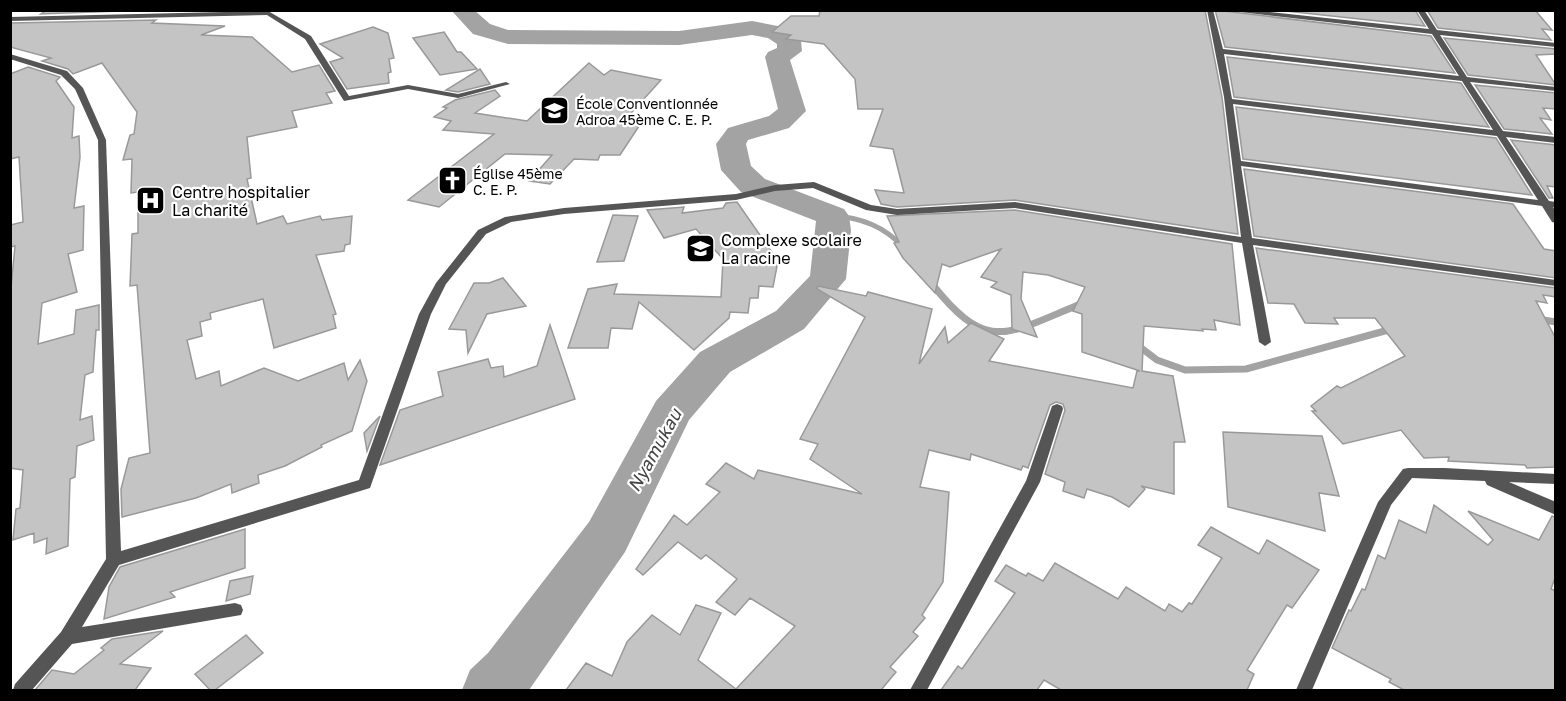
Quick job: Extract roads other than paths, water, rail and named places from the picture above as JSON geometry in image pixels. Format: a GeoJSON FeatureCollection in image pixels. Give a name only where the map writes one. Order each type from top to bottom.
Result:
{"type":"FeatureCollection","features":[{"type":"Feature","properties":{"kind":"street"},"geometry":{"type":"LineString","coordinates":[[10,13],[15,10]]}},
{"type":"Feature","properties":{"kind":"street"},"geometry":{"type":"LineString","coordinates":[[182,16],[189,10]]}},
{"type":"Feature","properties":{"kind":"street"},"geometry":{"type":"LineString","coordinates":[[1210,10],[1221,51],[1227,101],[1239,163],[1247,241],[1265,342]]}},
{"type":"Feature","properties":{"kind":"street"},"geometry":{"type":"LineString","coordinates":[[1226,10],[1556,45]]}},
{"type":"Feature","properties":{"kind":"street"},"geometry":{"type":"LineString","coordinates":[[1420,10],[1498,133],[1551,205],[1556,220]]}},
{"type":"Feature","properties":{"kind":"street"},"geometry":{"type":"LineString","coordinates":[[10,19],[268,13],[308,38],[347,99],[408,87],[458,96],[506,84]]}},
{"type":"Feature","properties":{"kind":"street"},"geometry":{"type":"LineString","coordinates":[[1221,51],[1556,88]]}},
{"type":"Feature","properties":{"kind":"street"},"geometry":{"type":"LineString","coordinates":[[10,56],[64,73],[79,88],[102,140],[114,560],[67,637],[21,690]]}},
{"type":"Feature","properties":{"kind":"street"},"geometry":{"type":"LineString","coordinates":[[1227,101],[1556,140]]}},
{"type":"Feature","properties":{"kind":"street"},"geometry":{"type":"LineString","coordinates":[[1239,163],[1551,205]]}},
{"type":"Feature","properties":{"kind":"street"},"geometry":{"type":"LineString","coordinates":[[114,560],[365,484],[425,314],[441,284],[482,232],[509,219],[736,197],[775,188],[814,185],[869,208],[897,212],[1015,205],[1247,241],[1556,283]]}},
{"type":"Feature","properties":{"kind":"street"},"geometry":{"type":"LineString","coordinates":[[918,690],[1033,482],[1057,409]]}},
{"type":"Feature","properties":{"kind":"street"},"geometry":{"type":"LineString","coordinates":[[1305,690],[1385,502],[1408,473],[1446,471],[1482,477],[1556,479]]}},
{"type":"Feature","properties":{"kind":"street"},"geometry":{"type":"LineString","coordinates":[[1482,477],[1556,509]]}},
{"type":"Feature","properties":{"kind":"street"},"geometry":{"type":"LineString","coordinates":[[67,637],[236,610]]}},
{"type":"Feature","properties":{"kind":"waterway","name":"Nyamukau"},"geometry":{"type":"LineString","coordinates":[[462,10],[482,29],[508,37],[679,38],[752,28],[775,32],[789,41],[790,51],[777,57],[792,111],[779,122],[738,134],[731,144],[736,170],[751,181],[752,185],[832,216],[834,230],[828,279],[790,320],[715,362],[671,412],[607,537],[508,672],[491,690]]}},
{"type":"Feature","properties":{"kind":"waterway"},"geometry":{"type":"LineString","coordinates":[[832,216],[852,218],[871,224],[888,233],[903,247]]}},
{"type":"Feature","properties":{"kind":"waterway"},"geometry":{"type":"LineString","coordinates":[[932,284],[968,321],[983,329],[998,332],[1032,324],[1078,305],[1084,307]]}},
{"type":"Feature","properties":{"kind":"waterway"},"geometry":{"type":"LineString","coordinates":[[1537,319],[1556,322]]}},
{"type":"Feature","properties":{"kind":"waterway"},"geometry":{"type":"LineString","coordinates":[[1136,344],[1157,360],[1185,370],[1246,369],[1392,329]]}},
{"type":"Feature","properties":{"kind":"place","name":"École Conventionnée Adroa 45ème C. E. P."},"geometry":{"type":"Point","coordinates":[555,111]}},
{"type":"Feature","properties":{"kind":"place","name":"Église 45ème C. E. P."},"geometry":{"type":"Point","coordinates":[452,181]}},
{"type":"Feature","properties":{"kind":"place","name":"Centre hospitalier La charité"},"geometry":{"type":"Point","coordinates":[151,201]}},
{"type":"Feature","properties":{"kind":"place","name":"Complexe scolaire La racine"},"geometry":{"type":"Point","coordinates":[700,249]}}]}
